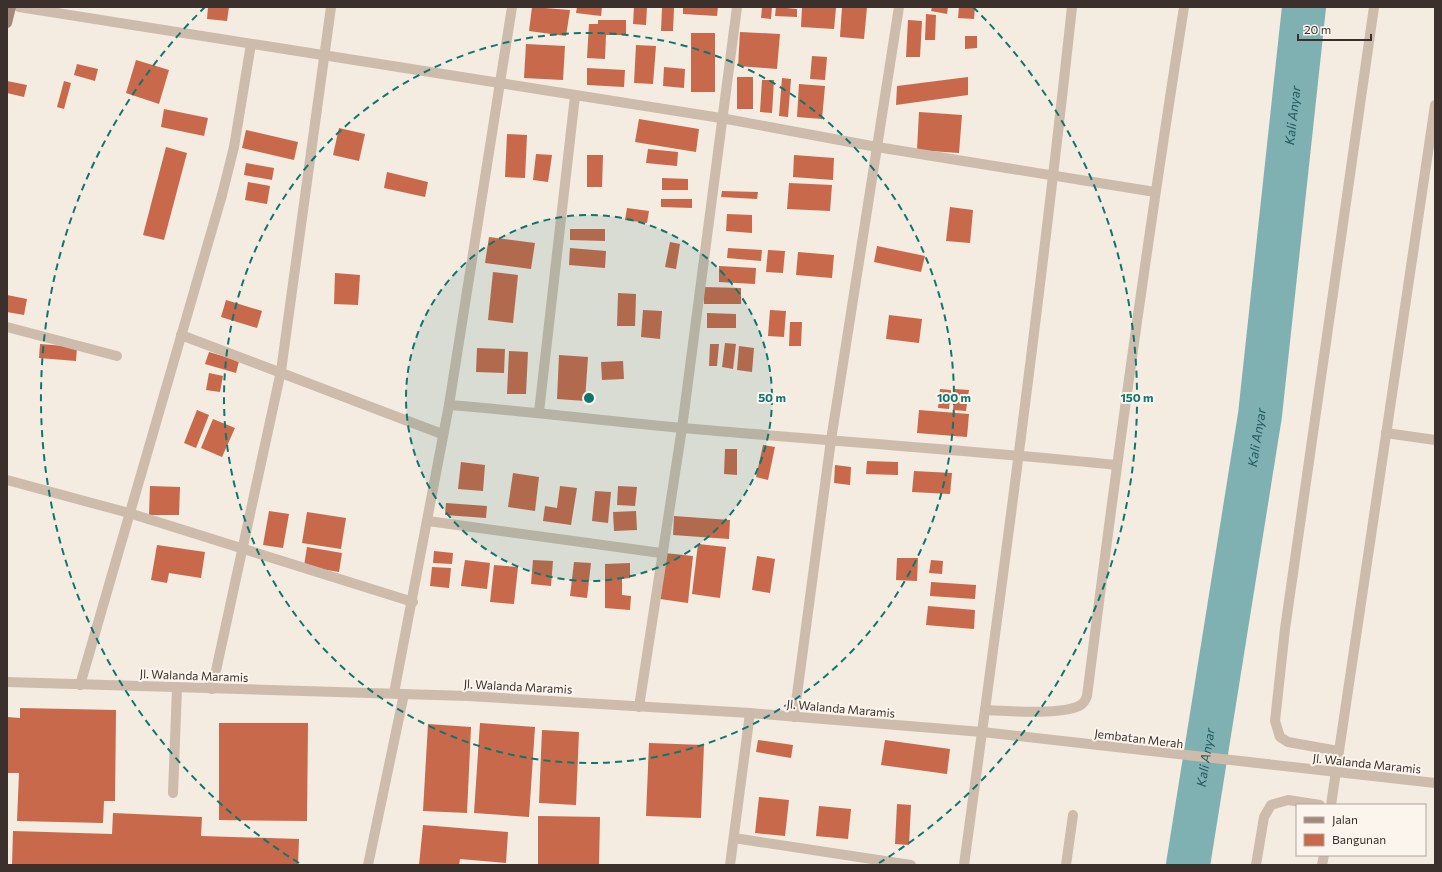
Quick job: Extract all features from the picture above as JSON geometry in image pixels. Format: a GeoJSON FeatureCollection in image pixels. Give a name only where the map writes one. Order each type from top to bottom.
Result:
{"type":"FeatureCollection","features":[{"type":"Feature","properties":{"kind":"main road"},"geometry":{"type":"LineString","coordinates":[[7,23],[11,7]]}},
{"type":"Feature","properties":{"kind":"street"},"geometry":{"type":"LineString","coordinates":[[19,7],[325,57],[721,118],[877,147],[1054,177],[1155,192]]}},
{"type":"Feature","properties":{"kind":"street"},"geometry":{"type":"LineString","coordinates":[[212,689],[281,372],[331,7]]}},
{"type":"Feature","properties":{"kind":"street"},"geometry":{"type":"LineString","coordinates":[[368,865],[399,693],[412,602],[428,521],[442,434],[449,405],[512,7]]}},
{"type":"Feature","properties":{"kind":"street"},"geometry":{"type":"LineString","coordinates":[[639,707],[661,553],[682,428],[721,118],[737,7]]}},
{"type":"Feature","properties":{"kind":"street"},"geometry":{"type":"LineString","coordinates":[[794,717],[831,440],[899,7]]}},
{"type":"Feature","properties":{"kind":"street"},"geometry":{"type":"LineString","coordinates":[[964,865],[1019,455],[1054,177],[1072,7]]}},
{"type":"Feature","properties":{"kind":"street"},"geometry":{"type":"LineString","coordinates":[[985,710],[1051,711],[1074,708],[1085,702],[1087,696],[1116,465],[1155,192],[1184,7]]}},
{"type":"Feature","properties":{"kind":"street"},"geometry":{"type":"LineString","coordinates":[[1338,751],[1288,742],[1280,738],[1275,721],[1285,629],[1374,7]]}},
{"type":"Feature","properties":{"kind":"street"},"geometry":{"type":"LineString","coordinates":[[80,685],[231,161],[251,44]]}},
{"type":"Feature","properties":{"kind":"street"},"geometry":{"type":"LineString","coordinates":[[539,412],[575,96]]}},
{"type":"Feature","properties":{"kind":"street"},"geometry":{"type":"LineString","coordinates":[[1331,804],[1435,104]]}},
{"type":"Feature","properties":{"kind":"street"},"geometry":{"type":"LineString","coordinates":[[7,327],[117,356]]}},
{"type":"Feature","properties":{"kind":"street"},"geometry":{"type":"LineString","coordinates":[[181,335],[442,434]]}},
{"type":"Feature","properties":{"kind":"street"},"geometry":{"type":"LineString","coordinates":[[449,405],[539,412],[682,428],[1019,455],[1116,465]]}},
{"type":"Feature","properties":{"kind":"street"},"geometry":{"type":"LineString","coordinates":[[1386,433],[1435,440]]}},
{"type":"Feature","properties":{"kind":"street"},"geometry":{"type":"LineString","coordinates":[[7,480],[129,513],[412,602]]}},
{"type":"Feature","properties":{"kind":"street"},"geometry":{"type":"LineString","coordinates":[[428,521],[661,553]]}},
{"type":"Feature","properties":{"kind":"street","name":"Jl. Walanda Maramis"},"geometry":{"type":"LineString","coordinates":[[7,682],[212,689],[399,693],[750,713],[982,732],[1026,738]]}},
{"type":"Feature","properties":{"kind":"street"},"geometry":{"type":"LineString","coordinates":[[173,793],[177,688]]}},
{"type":"Feature","properties":{"kind":"street"},"geometry":{"type":"LineString","coordinates":[[730,865],[750,713]]}},
{"type":"Feature","properties":{"kind":"street","name":"Jembatan Merah"},"geometry":{"type":"LineString","coordinates":[[1026,738],[1296,769]]}},
{"type":"Feature","properties":{"kind":"street","name":"Jl. Walanda Maramis"},"geometry":{"type":"LineString","coordinates":[[1296,769],[1435,783]]}},
{"type":"Feature","properties":{"kind":"street"},"geometry":{"type":"LineString","coordinates":[[1256,865],[1264,817],[1271,805],[1288,800],[1314,804]]}},
{"type":"Feature","properties":{"kind":"street"},"geometry":{"type":"LineString","coordinates":[[1066,865],[1074,815]]}},
{"type":"Feature","properties":{"kind":"street"},"geometry":{"type":"LineString","coordinates":[[734,838],[911,865]]}},
{"type":"Feature","properties":{"kind":"building"},"geometry":{"type":"Polygon","coordinates":[[[208,7],[229,7],[227,21],[207,19],[208,7]]]}},
{"type":"Feature","properties":{"kind":"building"},"geometry":{"type":"Polygon","coordinates":[[[532,7],[570,10],[566,36],[529,31],[532,7]]]}},
{"type":"Feature","properties":{"kind":"building"},"geometry":{"type":"Polygon","coordinates":[[[577,7],[602,7],[601,16],[576,13],[577,7]]]}},
{"type":"Feature","properties":{"kind":"building"},"geometry":{"type":"Polygon","coordinates":[[[634,7],[647,7],[646,25],[633,24],[634,7]]]}},
{"type":"Feature","properties":{"kind":"building"},"geometry":{"type":"Polygon","coordinates":[[[683,7],[718,7],[717,16],[683,14],[683,7]]]}},
{"type":"Feature","properties":{"kind":"building"},"geometry":{"type":"Polygon","coordinates":[[[762,7],[772,7],[771,19],[761,18],[762,7]]]}},
{"type":"Feature","properties":{"kind":"building"},"geometry":{"type":"Polygon","coordinates":[[[776,7],[797,9],[797,17],[775,16],[776,7]]]}},
{"type":"Feature","properties":{"kind":"building"},"geometry":{"type":"Polygon","coordinates":[[[802,7],[836,8],[834,29],[801,27],[802,7]]]}},
{"type":"Feature","properties":{"kind":"building"},"geometry":{"type":"Polygon","coordinates":[[[842,7],[867,7],[864,39],[840,37],[842,7]]]}},
{"type":"Feature","properties":{"kind":"building"},"geometry":{"type":"Polygon","coordinates":[[[932,7],[948,7],[947,14],[931,11],[932,7]]]}},
{"type":"Feature","properties":{"kind":"building"},"geometry":{"type":"Polygon","coordinates":[[[959,7],[975,7],[974,19],[958,18],[959,7]]]}},
{"type":"Feature","properties":{"kind":"building"},"geometry":{"type":"Polygon","coordinates":[[[662,8],[674,8],[673,31],[661,31],[662,8]]]}},
{"type":"Feature","properties":{"kind":"building"},"geometry":{"type":"Polygon","coordinates":[[[926,14],[936,15],[935,40],[925,40],[926,14]]]}},
{"type":"Feature","properties":{"kind":"building"},"geometry":{"type":"Polygon","coordinates":[[[598,20],[626,20],[626,35],[606,35],[605,59],[587,58],[589,24],[598,24],[598,20]]]}},
{"type":"Feature","properties":{"kind":"building"},"geometry":{"type":"Polygon","coordinates":[[[908,20],[922,21],[920,57],[906,57],[908,20]]]}},
{"type":"Feature","properties":{"kind":"building"},"geometry":{"type":"Polygon","coordinates":[[[740,32],[780,34],[777,69],[738,66],[740,32]]]}},
{"type":"Feature","properties":{"kind":"building"},"geometry":{"type":"Polygon","coordinates":[[[691,33],[715,33],[715,92],[691,92],[691,33]]]}},
{"type":"Feature","properties":{"kind":"building"},"geometry":{"type":"Polygon","coordinates":[[[965,36],[977,36],[977,48],[965,49],[965,36]]]}},
{"type":"Feature","properties":{"kind":"building"},"geometry":{"type":"Polygon","coordinates":[[[526,44],[565,46],[563,80],[524,78],[526,44]]]}},
{"type":"Feature","properties":{"kind":"building"},"geometry":{"type":"Polygon","coordinates":[[[636,45],[656,46],[653,84],[634,83],[636,45]]]}},
{"type":"Feature","properties":{"kind":"building"},"geometry":{"type":"Polygon","coordinates":[[[812,56],[827,57],[825,80],[810,79],[812,56]]]}},
{"type":"Feature","properties":{"kind":"building"},"geometry":{"type":"Polygon","coordinates":[[[136,60],[169,70],[159,104],[126,93],[136,60]]]}},
{"type":"Feature","properties":{"kind":"building"},"geometry":{"type":"Polygon","coordinates":[[[77,64],[98,69],[95,81],[74,75],[77,64]]]}},
{"type":"Feature","properties":{"kind":"building"},"geometry":{"type":"Polygon","coordinates":[[[664,67],[685,69],[684,88],[663,86],[664,67]]]}},
{"type":"Feature","properties":{"kind":"building"},"geometry":{"type":"Polygon","coordinates":[[[587,68],[625,70],[624,87],[587,85],[587,68]]]}},
{"type":"Feature","properties":{"kind":"building"},"geometry":{"type":"Polygon","coordinates":[[[737,77],[753,77],[753,109],[737,109],[737,77]]]}},
{"type":"Feature","properties":{"kind":"building"},"geometry":{"type":"Polygon","coordinates":[[[968,77],[968,95],[896,105],[897,86],[968,77]]]}},
{"type":"Feature","properties":{"kind":"building"},"geometry":{"type":"Polygon","coordinates":[[[782,78],[791,79],[788,117],[779,116],[782,78]]]}},
{"type":"Feature","properties":{"kind":"building"},"geometry":{"type":"Polygon","coordinates":[[[762,80],[774,80],[772,113],[760,112],[762,80]]]}},
{"type":"Feature","properties":{"kind":"building"},"geometry":{"type":"Polygon","coordinates":[[[7,81],[27,85],[24,97],[7,93],[7,81]]]}},
{"type":"Feature","properties":{"kind":"building"},"geometry":{"type":"Polygon","coordinates":[[[64,81],[71,83],[64,109],[57,107],[64,81]]]}},
{"type":"Feature","properties":{"kind":"building"},"geometry":{"type":"Polygon","coordinates":[[[799,84],[825,86],[822,119],[797,117],[799,84]]]}},
{"type":"Feature","properties":{"kind":"building"},"geometry":{"type":"Polygon","coordinates":[[[164,109],[208,118],[204,136],[161,127],[164,109]]]}},
{"type":"Feature","properties":{"kind":"building"},"geometry":{"type":"Polygon","coordinates":[[[919,112],[962,115],[959,153],[917,150],[919,112]]]}},
{"type":"Feature","properties":{"kind":"building"},"geometry":{"type":"Polygon","coordinates":[[[639,119],[699,129],[696,152],[635,142],[639,119]]]}},
{"type":"Feature","properties":{"kind":"building"},"geometry":{"type":"Polygon","coordinates":[[[339,128],[365,134],[359,161],[333,155],[339,128]]]}},
{"type":"Feature","properties":{"kind":"building"},"geometry":{"type":"Polygon","coordinates":[[[246,130],[298,142],[294,160],[242,148],[246,130]]]}},
{"type":"Feature","properties":{"kind":"building"},"geometry":{"type":"Polygon","coordinates":[[[507,134],[527,135],[525,178],[505,177],[507,134]]]}},
{"type":"Feature","properties":{"kind":"building"},"geometry":{"type":"Polygon","coordinates":[[[166,147],[187,153],[164,240],[143,235],[166,147]]]}},
{"type":"Feature","properties":{"kind":"building"},"geometry":{"type":"Polygon","coordinates":[[[648,149],[678,152],[677,166],[646,163],[648,149]]]}},
{"type":"Feature","properties":{"kind":"building"},"geometry":{"type":"Polygon","coordinates":[[[536,154],[552,155],[548,182],[533,180],[536,154]]]}},
{"type":"Feature","properties":{"kind":"building"},"geometry":{"type":"Polygon","coordinates":[[[587,155],[603,155],[602,187],[587,187],[587,155]]]}},
{"type":"Feature","properties":{"kind":"building"},"geometry":{"type":"Polygon","coordinates":[[[794,155],[834,158],[833,180],[793,177],[794,155]]]}},
{"type":"Feature","properties":{"kind":"building"},"geometry":{"type":"Polygon","coordinates":[[[246,163],[274,168],[272,180],[244,175],[246,163]]]}},
{"type":"Feature","properties":{"kind":"building"},"geometry":{"type":"Polygon","coordinates":[[[387,172],[428,182],[425,197],[384,188],[387,172]]]}},
{"type":"Feature","properties":{"kind":"building"},"geometry":{"type":"Polygon","coordinates":[[[662,178],[688,179],[688,190],[662,190],[662,178]]]}},
{"type":"Feature","properties":{"kind":"building"},"geometry":{"type":"Polygon","coordinates":[[[248,182],[270,186],[267,204],[245,200],[248,182]]]}},
{"type":"Feature","properties":{"kind":"building"},"geometry":{"type":"Polygon","coordinates":[[[789,183],[832,185],[830,211],[787,209],[789,183]]]}},
{"type":"Feature","properties":{"kind":"building"},"geometry":{"type":"Polygon","coordinates":[[[722,191],[758,192],[757,199],[721,197],[722,191]]]}},
{"type":"Feature","properties":{"kind":"building"},"geometry":{"type":"Polygon","coordinates":[[[661,199],[692,199],[692,208],[661,207],[661,199]]]}},
{"type":"Feature","properties":{"kind":"building"},"geometry":{"type":"Polygon","coordinates":[[[950,207],[973,210],[970,243],[946,241],[950,207]]]}},
{"type":"Feature","properties":{"kind":"building"},"geometry":{"type":"Polygon","coordinates":[[[627,208],[649,211],[647,223],[625,220],[627,208]]]}},
{"type":"Feature","properties":{"kind":"building"},"geometry":{"type":"Polygon","coordinates":[[[727,214],[752,215],[752,233],[726,231],[727,214]]]}},
{"type":"Feature","properties":{"kind":"building"},"geometry":{"type":"Polygon","coordinates":[[[570,229],[605,229],[605,241],[570,240],[570,229]]]}},
{"type":"Feature","properties":{"kind":"building"},"geometry":{"type":"Polygon","coordinates":[[[489,237],[535,243],[531,269],[485,263],[489,237]]]}},
{"type":"Feature","properties":{"kind":"building"},"geometry":{"type":"Polygon","coordinates":[[[670,242],[680,244],[676,269],[665,267],[670,242]]]}},
{"type":"Feature","properties":{"kind":"building"},"geometry":{"type":"Polygon","coordinates":[[[877,246],[925,256],[921,272],[874,262],[877,246]]]}},
{"type":"Feature","properties":{"kind":"building"},"geometry":{"type":"Polygon","coordinates":[[[570,248],[606,251],[605,268],[569,265],[570,248]]]}},
{"type":"Feature","properties":{"kind":"building"},"geometry":{"type":"Polygon","coordinates":[[[728,248],[762,250],[761,261],[727,258],[728,248]]]}},
{"type":"Feature","properties":{"kind":"building"},"geometry":{"type":"Polygon","coordinates":[[[768,250],[785,251],[783,273],[766,272],[768,250]]]}},
{"type":"Feature","properties":{"kind":"building"},"geometry":{"type":"Polygon","coordinates":[[[798,252],[834,255],[832,278],[796,275],[798,252]]]}},
{"type":"Feature","properties":{"kind":"building"},"geometry":{"type":"Polygon","coordinates":[[[719,266],[756,268],[755,284],[719,282],[719,266]]]}},
{"type":"Feature","properties":{"kind":"building"},"geometry":{"type":"Polygon","coordinates":[[[493,272],[518,275],[513,323],[488,320],[493,272]]]}},
{"type":"Feature","properties":{"kind":"building"},"geometry":{"type":"Polygon","coordinates":[[[335,273],[360,275],[358,305],[334,304],[335,273]]]}},
{"type":"Feature","properties":{"kind":"building"},"geometry":{"type":"Polygon","coordinates":[[[704,287],[741,288],[741,304],[704,304],[704,287]]]}},
{"type":"Feature","properties":{"kind":"building"},"geometry":{"type":"Polygon","coordinates":[[[618,293],[636,294],[635,326],[617,326],[618,293]]]}},
{"type":"Feature","properties":{"kind":"building"},"geometry":{"type":"Polygon","coordinates":[[[7,295],[27,299],[24,315],[7,312],[7,295]]]}},
{"type":"Feature","properties":{"kind":"building"},"geometry":{"type":"Polygon","coordinates":[[[226,300],[262,311],[257,328],[221,317],[226,300]]]}},
{"type":"Feature","properties":{"kind":"building"},"geometry":{"type":"Polygon","coordinates":[[[643,310],[662,311],[660,339],[641,337],[643,310]]]}},
{"type":"Feature","properties":{"kind":"building"},"geometry":{"type":"Polygon","coordinates":[[[770,310],[786,311],[784,337],[768,336],[770,310]]]}},
{"type":"Feature","properties":{"kind":"building"},"geometry":{"type":"Polygon","coordinates":[[[707,313],[736,314],[736,328],[707,328],[707,313]]]}},
{"type":"Feature","properties":{"kind":"building"},"geometry":{"type":"Polygon","coordinates":[[[889,315],[922,319],[919,343],[886,339],[889,315]]]}},
{"type":"Feature","properties":{"kind":"building"},"geometry":{"type":"Polygon","coordinates":[[[790,322],[802,322],[801,346],[789,346],[790,322]]]}},
{"type":"Feature","properties":{"kind":"building"},"geometry":{"type":"Polygon","coordinates":[[[725,343],[736,344],[733,369],[722,367],[725,343]]]}},
{"type":"Feature","properties":{"kind":"building"},"geometry":{"type":"Polygon","coordinates":[[[40,344],[77,347],[76,361],[39,358],[40,344]]]}},
{"type":"Feature","properties":{"kind":"building"},"geometry":{"type":"Polygon","coordinates":[[[710,344],[719,344],[717,366],[709,366],[710,344]]]}},
{"type":"Feature","properties":{"kind":"building"},"geometry":{"type":"Polygon","coordinates":[[[739,346],[754,348],[752,372],[737,370],[739,346]]]}},
{"type":"Feature","properties":{"kind":"building"},"geometry":{"type":"Polygon","coordinates":[[[477,348],[505,349],[504,373],[476,372],[477,348]]]}},
{"type":"Feature","properties":{"kind":"building"},"geometry":{"type":"Polygon","coordinates":[[[509,351],[528,352],[526,394],[507,394],[509,351]]]}},
{"type":"Feature","properties":{"kind":"building"},"geometry":{"type":"Polygon","coordinates":[[[209,352],[239,361],[236,373],[205,364],[209,352]]]}},
{"type":"Feature","properties":{"kind":"building"},"geometry":{"type":"Polygon","coordinates":[[[559,355],[588,357],[585,401],[557,399],[559,355]]]}},
{"type":"Feature","properties":{"kind":"building"},"geometry":{"type":"Polygon","coordinates":[[[623,361],[624,379],[602,380],[601,362],[623,361]]]}},
{"type":"Feature","properties":{"kind":"building"},"geometry":{"type":"Polygon","coordinates":[[[209,373],[223,376],[220,392],[206,390],[209,373]]]}},
{"type":"Feature","properties":{"kind":"building"},"geometry":{"type":"Polygon","coordinates":[[[940,389],[951,390],[949,409],[938,408],[940,389]]]}},
{"type":"Feature","properties":{"kind":"building"},"geometry":{"type":"Polygon","coordinates":[[[955,389],[969,390],[966,411],[953,410],[955,389]]]}},
{"type":"Feature","properties":{"kind":"building"},"geometry":{"type":"Polygon","coordinates":[[[197,410],[209,415],[196,448],[184,443],[197,410]]]}},
{"type":"Feature","properties":{"kind":"building"},"geometry":{"type":"Polygon","coordinates":[[[919,410],[969,414],[967,437],[917,433],[919,410]]]}},
{"type":"Feature","properties":{"kind":"building"},"geometry":{"type":"Polygon","coordinates":[[[213,419],[235,428],[222,457],[201,448],[213,419]]]}},
{"type":"Feature","properties":{"kind":"building"},"geometry":{"type":"Polygon","coordinates":[[[763,445],[775,447],[768,480],[756,477],[763,445]]]}},
{"type":"Feature","properties":{"kind":"building"},"geometry":{"type":"Polygon","coordinates":[[[725,449],[737,449],[737,475],[724,474],[725,449]]]}},
{"type":"Feature","properties":{"kind":"building"},"geometry":{"type":"Polygon","coordinates":[[[867,461],[898,462],[898,475],[866,474],[867,461]]]}},
{"type":"Feature","properties":{"kind":"building"},"geometry":{"type":"Polygon","coordinates":[[[461,462],[485,465],[483,491],[458,489],[461,462]]]}},
{"type":"Feature","properties":{"kind":"building"},"geometry":{"type":"Polygon","coordinates":[[[835,465],[851,467],[850,485],[834,483],[835,465]]]}},
{"type":"Feature","properties":{"kind":"building"},"geometry":{"type":"Polygon","coordinates":[[[914,471],[952,473],[950,494],[912,492],[914,471]]]}},
{"type":"Feature","properties":{"kind":"building"},"geometry":{"type":"Polygon","coordinates":[[[513,473],[539,477],[535,511],[508,507],[513,473]]]}},
{"type":"Feature","properties":{"kind":"building"},"geometry":{"type":"Polygon","coordinates":[[[150,486],[180,487],[179,515],[149,515],[150,486]]]}},
{"type":"Feature","properties":{"kind":"building"},"geometry":{"type":"Polygon","coordinates":[[[560,486],[577,488],[571,525],[543,521],[545,506],[557,508],[560,486]]]}},
{"type":"Feature","properties":{"kind":"building"},"geometry":{"type":"Polygon","coordinates":[[[618,486],[637,487],[635,506],[617,505],[618,486]]]}},
{"type":"Feature","properties":{"kind":"building"},"geometry":{"type":"Polygon","coordinates":[[[595,491],[611,492],[608,523],[592,521],[595,491]]]}},
{"type":"Feature","properties":{"kind":"building"},"geometry":{"type":"Polygon","coordinates":[[[446,503],[487,506],[486,518],[445,515],[446,503]]]}},
{"type":"Feature","properties":{"kind":"building"},"geometry":{"type":"Polygon","coordinates":[[[269,511],[289,514],[283,548],[263,545],[269,511]]]}},
{"type":"Feature","properties":{"kind":"building"},"geometry":{"type":"Polygon","coordinates":[[[636,511],[637,530],[614,531],[613,512],[636,511]]]}},
{"type":"Feature","properties":{"kind":"building"},"geometry":{"type":"Polygon","coordinates":[[[307,512],[346,518],[341,549],[302,543],[307,512]]]}},
{"type":"Feature","properties":{"kind":"building"},"geometry":{"type":"Polygon","coordinates":[[[674,516],[730,520],[729,539],[673,535],[674,516]]]}},
{"type":"Feature","properties":{"kind":"building"},"geometry":{"type":"Polygon","coordinates":[[[698,544],[726,547],[720,598],[692,594],[698,544]]]}},
{"type":"Feature","properties":{"kind":"building"},"geometry":{"type":"Polygon","coordinates":[[[157,545],[205,552],[201,578],[169,573],[167,583],[151,580],[157,545]]]}},
{"type":"Feature","properties":{"kind":"building"},"geometry":{"type":"Polygon","coordinates":[[[307,547],[342,553],[339,572],[304,566],[307,547]]]}},
{"type":"Feature","properties":{"kind":"building"},"geometry":{"type":"Polygon","coordinates":[[[434,551],[453,553],[452,564],[433,563],[434,551]]]}},
{"type":"Feature","properties":{"kind":"building"},"geometry":{"type":"Polygon","coordinates":[[[665,553],[693,556],[688,603],[660,599],[665,553]]]}},
{"type":"Feature","properties":{"kind":"building"},"geometry":{"type":"Polygon","coordinates":[[[757,556],[775,559],[770,593],[752,590],[757,556]]]}},
{"type":"Feature","properties":{"kind":"building"},"geometry":{"type":"Polygon","coordinates":[[[897,558],[918,558],[917,581],[896,580],[897,558]]]}},
{"type":"Feature","properties":{"kind":"building"},"geometry":{"type":"Polygon","coordinates":[[[465,560],[490,563],[487,589],[461,586],[465,560]]]}},
{"type":"Feature","properties":{"kind":"building"},"geometry":{"type":"Polygon","coordinates":[[[533,560],[553,561],[551,586],[531,584],[533,560]]]}},
{"type":"Feature","properties":{"kind":"building"},"geometry":{"type":"Polygon","coordinates":[[[931,560],[943,561],[942,574],[929,573],[931,560]]]}},
{"type":"Feature","properties":{"kind":"building"},"geometry":{"type":"Polygon","coordinates":[[[574,562],[591,563],[587,598],[570,596],[574,562]]]}},
{"type":"Feature","properties":{"kind":"building"},"geometry":{"type":"Polygon","coordinates":[[[630,563],[630,578],[622,579],[622,595],[631,596],[630,610],[605,608],[605,564],[630,563]]]}},
{"type":"Feature","properties":{"kind":"building"},"geometry":{"type":"Polygon","coordinates":[[[494,565],[518,567],[514,604],[490,602],[494,565]]]}},
{"type":"Feature","properties":{"kind":"building"},"geometry":{"type":"Polygon","coordinates":[[[432,567],[451,568],[449,588],[430,586],[432,567]]]}},
{"type":"Feature","properties":{"kind":"building"},"geometry":{"type":"Polygon","coordinates":[[[931,582],[976,585],[975,599],[930,596],[931,582]]]}},
{"type":"Feature","properties":{"kind":"building"},"geometry":{"type":"Polygon","coordinates":[[[928,606],[975,610],[974,629],[926,625],[928,606]]]}},
{"type":"Feature","properties":{"kind":"building"},"geometry":{"type":"Polygon","coordinates":[[[20,708],[116,710],[115,801],[104,801],[103,823],[17,821],[19,773],[7,773],[7,717],[20,718],[20,708]]]}},
{"type":"Feature","properties":{"kind":"building"},"geometry":{"type":"Polygon","coordinates":[[[219,723],[308,723],[307,821],[219,820],[219,723]]]}},
{"type":"Feature","properties":{"kind":"building"},"geometry":{"type":"Polygon","coordinates":[[[480,723],[535,727],[529,817],[474,813],[480,723]]]}},
{"type":"Feature","properties":{"kind":"building"},"geometry":{"type":"Polygon","coordinates":[[[428,724],[471,727],[467,813],[423,811],[428,724]]]}},
{"type":"Feature","properties":{"kind":"building"},"geometry":{"type":"Polygon","coordinates":[[[542,730],[579,732],[576,805],[539,803],[542,730]]]}},
{"type":"Feature","properties":{"kind":"building"},"geometry":{"type":"Polygon","coordinates":[[[758,740],[793,745],[791,758],[756,752],[758,740]]]}},
{"type":"Feature","properties":{"kind":"building"},"geometry":{"type":"Polygon","coordinates":[[[885,740],[950,749],[947,774],[881,765],[885,740]]]}},
{"type":"Feature","properties":{"kind":"building"},"geometry":{"type":"Polygon","coordinates":[[[649,743],[704,745],[701,818],[646,816],[649,743]]]}},
{"type":"Feature","properties":{"kind":"building"},"geometry":{"type":"Polygon","coordinates":[[[759,797],[789,800],[785,836],[755,833],[759,797]]]}},
{"type":"Feature","properties":{"kind":"building"},"geometry":{"type":"Polygon","coordinates":[[[897,804],[911,805],[909,845],[895,844],[897,804]]]}},
{"type":"Feature","properties":{"kind":"building"},"geometry":{"type":"Polygon","coordinates":[[[819,806],[851,809],[848,839],[816,836],[819,806]]]}},
{"type":"Feature","properties":{"kind":"building"},"geometry":{"type":"Polygon","coordinates":[[[113,813],[202,817],[201,836],[299,839],[298,865],[12,865],[13,831],[112,834],[113,813]]]}},
{"type":"Feature","properties":{"kind":"building"},"geometry":{"type":"Polygon","coordinates":[[[538,816],[600,817],[599,865],[538,865],[538,816]]]}},
{"type":"Feature","properties":{"kind":"building"},"geometry":{"type":"Polygon","coordinates":[[[423,825],[508,832],[506,863],[460,859],[459,865],[419,865],[423,825]]]}},
{"type":"Feature","properties":{"kind":"waterway","name":"Kali Anyar"},"geometry":{"type":"LineString","coordinates":[[1188,865],[1260,415],[1304,7]]}}]}
